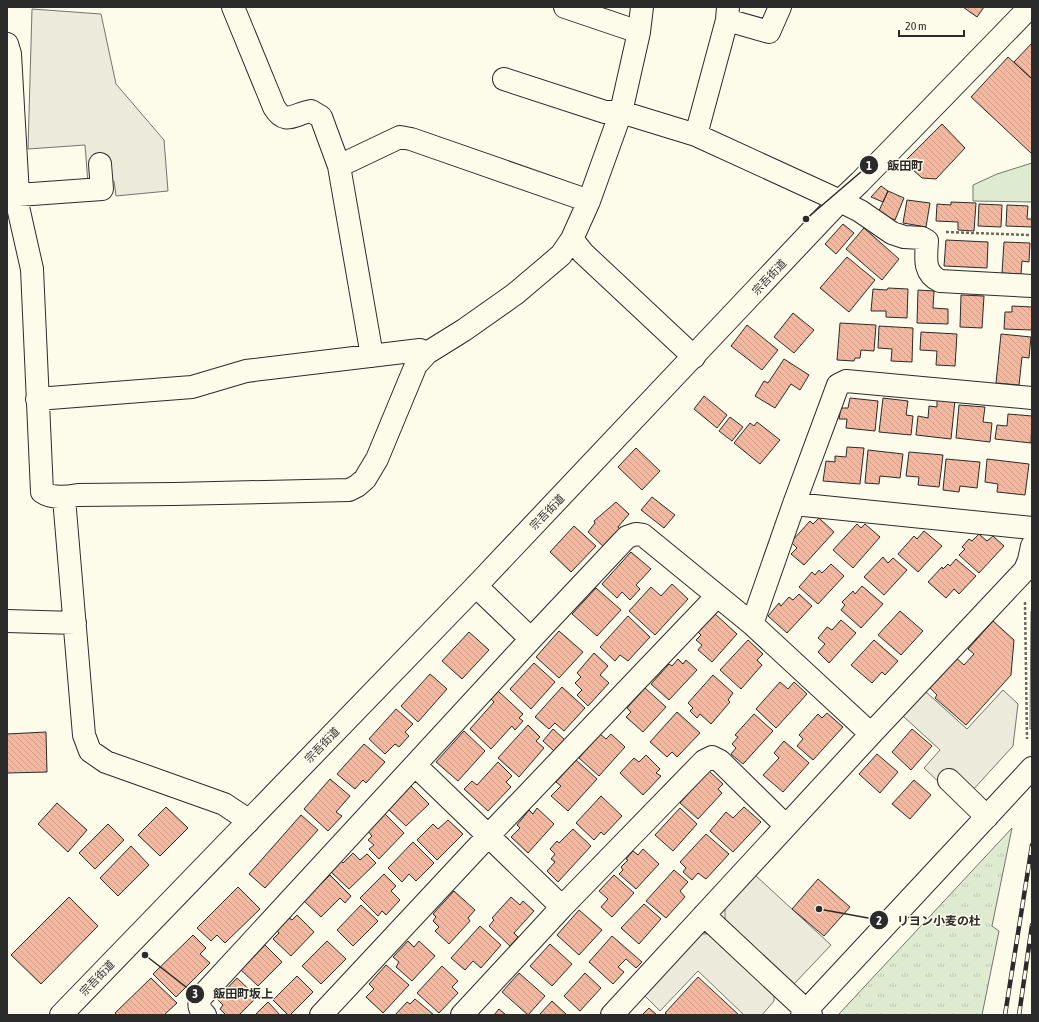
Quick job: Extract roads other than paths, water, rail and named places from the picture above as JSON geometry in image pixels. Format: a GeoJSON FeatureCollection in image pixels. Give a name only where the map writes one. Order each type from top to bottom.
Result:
{"type":"FeatureCollection","features":[{"type":"Feature","properties":{"kind":"main road"},"geometry":{"type":"LineString","coordinates":[[233,7],[278,114],[286,118],[311,111],[321,117],[339,166],[372,356]]}},
{"type":"Feature","properties":{"kind":"main road"},"geometry":{"type":"LineString","coordinates":[[565,7],[638,32]]}},
{"type":"Feature","properties":{"kind":"main road"},"geometry":{"type":"LineString","coordinates":[[7,44],[21,120],[18,201],[32,269],[42,492],[46,495],[64,498],[78,495],[349,490],[357,486],[365,479],[376,459],[416,365],[427,353],[464,330],[515,294],[561,255],[572,239],[589,201],[621,112],[642,7]]}},
{"type":"Feature","properties":{"kind":"main road"},"geometry":{"type":"LineString","coordinates":[[696,135],[728,13],[769,32],[780,7]]}},
{"type":"Feature","properties":{"kind":"main road","name":"宗吾街道"},"geometry":{"type":"LineString","coordinates":[[61,1015],[476,586],[840,201],[1030,7]]}},
{"type":"Feature","properties":{"kind":"main road"},"geometry":{"type":"LineString","coordinates":[[504,79],[605,112],[621,112],[696,135],[860,211],[892,233],[904,237],[922,238],[927,242],[926,261],[928,271],[933,278],[940,281],[1032,286]]}},
{"type":"Feature","properties":{"kind":"main road"},"geometry":{"type":"LineString","coordinates":[[339,166],[400,137],[589,201]]}},
{"type":"Feature","properties":{"kind":"main road"},"geometry":{"type":"LineString","coordinates":[[18,201],[102,189],[100,164]]}},
{"type":"Feature","properties":{"kind":"main road"},"geometry":{"type":"LineString","coordinates":[[572,239],[583,253],[694,357]]}},
{"type":"Feature","properties":{"kind":"main road"},"geometry":{"type":"LineString","coordinates":[[37,399],[192,387],[246,371],[420,350],[427,353]]}},
{"type":"Feature","properties":{"kind":"main road"},"geometry":{"type":"LineString","coordinates":[[752,624],[838,385],[846,381],[1032,398]]}},
{"type":"Feature","properties":{"kind":"main road"},"geometry":{"type":"LineString","coordinates":[[64,498],[84,735],[90,751],[106,762],[224,804],[248,822]]}},
{"type":"Feature","properties":{"kind":"main road"},"geometry":{"type":"LineString","coordinates":[[794,504],[1032,528]]}},
{"type":"Feature","properties":{"kind":"main road"},"geometry":{"type":"LineString","coordinates":[[205,1015],[201,1010],[199,1003],[201,997],[530,639],[628,537],[636,534],[643,535],[752,624],[871,734]]}},
{"type":"Feature","properties":{"kind":"main road"},"geometry":{"type":"LineString","coordinates":[[612,1015],[871,734],[1025,570],[1032,546]]}},
{"type":"Feature","properties":{"kind":"main road"},"geometry":{"type":"LineString","coordinates":[[476,586],[530,639]]}},
{"type":"Feature","properties":{"kind":"main road"},"geometry":{"type":"LineString","coordinates":[[321,1015],[489,835],[717,596]]}},
{"type":"Feature","properties":{"kind":"main road"},"geometry":{"type":"LineString","coordinates":[[7,621],[75,624]]}},
{"type":"Feature","properties":{"kind":"main road"},"geometry":{"type":"LineString","coordinates":[[462,1015],[562,906],[704,761],[712,757],[720,761],[786,826]]}},
{"type":"Feature","properties":{"kind":"main road"},"geometry":{"type":"LineString","coordinates":[[415,765],[562,906]]}},
{"type":"Feature","properties":{"kind":"main road"},"geometry":{"type":"LineString","coordinates":[[704,915],[806,1013],[1032,768]]}},
{"type":"Feature","properties":{"kind":"main road"},"geometry":{"type":"LineString","coordinates":[[949,780],[987,817]]}},
{"type":"Feature","properties":{"kind":"railway"},"geometry":{"type":"LineString","coordinates":[[1005,1015],[1032,845]]}},
{"type":"Feature","properties":{"kind":"railway"},"geometry":{"type":"LineString","coordinates":[[1019,1015],[1032,925]]}},
{"type":"Feature","properties":{"kind":"place","name":"飯田町"},"geometry":{"type":"Point","coordinates":[806,219]}},
{"type":"Feature","properties":{"kind":"place","name":"リヨン小麦の杜"},"geometry":{"type":"Point","coordinates":[819,909]}},
{"type":"Feature","properties":{"kind":"place","name":"飯田町坂上"},"geometry":{"type":"Point","coordinates":[145,955]}}]}
